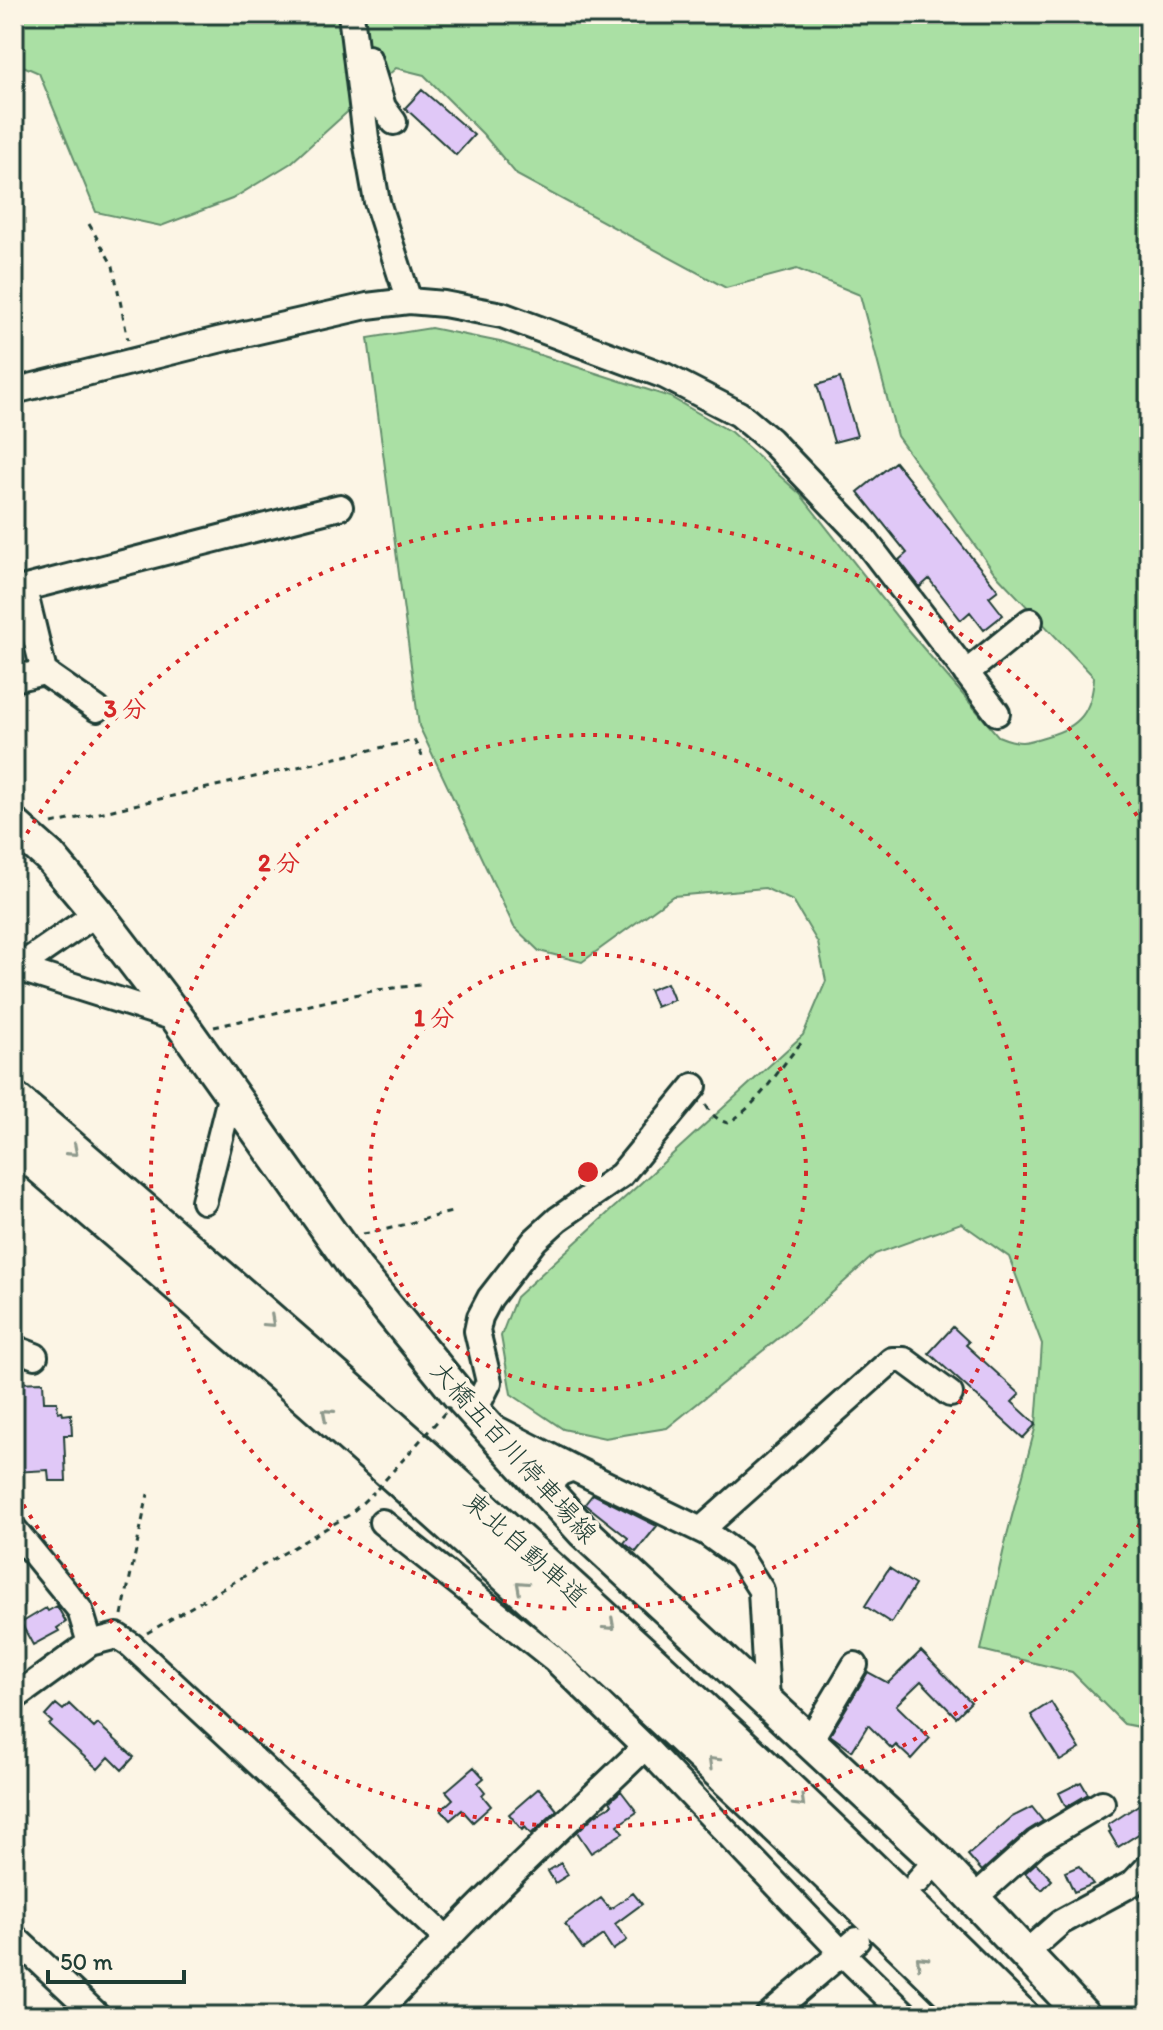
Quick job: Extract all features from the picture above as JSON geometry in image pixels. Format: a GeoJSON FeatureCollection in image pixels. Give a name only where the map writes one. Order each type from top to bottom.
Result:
{"type":"FeatureCollection","features":[{"type":"Feature","properties":{"kind":"highway","name":"東北自動車道"},"geometry":{"type":"LineString","coordinates":[[14,1101],[228,1284],[680,1688],[916,1912],[1020,2016]]}},
{"type":"Feature","properties":{"kind":"highway","name":"東北自動車道"},"geometry":{"type":"LineString","coordinates":[[14,1142],[481,1550],[691,1742],[976,2016]]}},
{"type":"Feature","properties":{"kind":"main road","name":"大橋五百川停車場線"},"geometry":{"type":"LineString","coordinates":[[18,828],[50,857],[97,913],[340,1246],[469,1414],[583,1531],[810,1740],[928,1870],[974,1898],[1084,2016]]}},
{"type":"Feature","properties":{"kind":"street"},"geometry":{"type":"LineString","coordinates":[[351,14],[377,202],[409,301]]}},
{"type":"Feature","properties":{"kind":"street"},"geometry":{"type":"LineString","coordinates":[[356,44],[368,56],[383,107],[394,122]]}},
{"type":"Feature","properties":{"kind":"street"},"geometry":{"type":"LineString","coordinates":[[14,391],[352,309],[409,301],[502,315],[665,376],[739,414],[770,440],[861,535],[997,713]]}},
{"type":"Feature","properties":{"kind":"street"},"geometry":{"type":"LineString","coordinates":[[97,709],[44,672],[19,590],[340,507]]}},
{"type":"Feature","properties":{"kind":"street"},"geometry":{"type":"LineString","coordinates":[[966,673],[1030,621]]}},
{"type":"Feature","properties":{"kind":"street"},"geometry":{"type":"LineString","coordinates":[[14,679],[44,672]]}},
{"type":"Feature","properties":{"kind":"street"},"geometry":{"type":"LineString","coordinates":[[14,966],[29,960],[97,913]]}},
{"type":"Feature","properties":{"kind":"street"},"geometry":{"type":"LineString","coordinates":[[14,966],[182,1026]]}},
{"type":"Feature","properties":{"kind":"street"},"geometry":{"type":"LineString","coordinates":[[694,1086],[621,1175],[546,1229],[490,1298],[477,1331],[489,1382],[469,1414],[701,1530],[740,1557],[761,1590],[767,1701]]}},
{"type":"Feature","properties":{"kind":"street"},"geometry":{"type":"LineString","coordinates":[[204,1201],[231,1094]]}},
{"type":"Feature","properties":{"kind":"street"},"geometry":{"type":"LineString","coordinates":[[701,1530],[892,1360],[904,1360],[950,1394]]}},
{"type":"Feature","properties":{"kind":"street"},"geometry":{"type":"LineString","coordinates":[[544,1489],[560,1473],[573,1468]]}},
{"type":"Feature","properties":{"kind":"street"},"geometry":{"type":"LineString","coordinates":[[382,1522],[553,1658],[850,1946],[907,2016]]}},
{"type":"Feature","properties":{"kind":"street"},"geometry":{"type":"LineString","coordinates":[[14,1529],[80,1610],[90,1643]]}},
{"type":"Feature","properties":{"kind":"street"},"geometry":{"type":"LineString","coordinates":[[14,1698],[90,1643],[103,1637],[124,1640],[447,1939]]}},
{"type":"Feature","properties":{"kind":"street"},"geometry":{"type":"LineString","coordinates":[[810,1740],[855,1665]]}},
{"type":"Feature","properties":{"kind":"street"},"geometry":{"type":"LineString","coordinates":[[374,2016],[509,1874],[563,1827],[645,1747]]}},
{"type":"Feature","properties":{"kind":"street"},"geometry":{"type":"LineString","coordinates":[[974,1898],[1037,1842],[1102,1803]]}},
{"type":"Feature","properties":{"kind":"street"},"geometry":{"type":"LineString","coordinates":[[1027,1952],[1061,1922],[1133,1883],[1149,1866]]}},
{"type":"Feature","properties":{"kind":"street"},"geometry":{"type":"LineString","coordinates":[[14,1937],[98,2016]]}},
{"type":"Feature","properties":{"kind":"street"},"geometry":{"type":"LineString","coordinates":[[768,2016],[850,1946]]}},
{"type":"Feature","properties":{"kind":"path"},"geometry":{"type":"LineString","coordinates":[[89,224],[113,266],[132,361]]}},
{"type":"Feature","properties":{"kind":"path"},"geometry":{"type":"LineString","coordinates":[[18,828],[414,740],[422,756]]}},
{"type":"Feature","properties":{"kind":"path"},"geometry":{"type":"LineString","coordinates":[[182,1026],[376,990],[420,985]]}},
{"type":"Feature","properties":{"kind":"path"},"geometry":{"type":"LineString","coordinates":[[694,1086],[710,1113],[728,1123],[763,1095],[781,1066],[802,1042]]}},
{"type":"Feature","properties":{"kind":"path"},"geometry":{"type":"LineString","coordinates":[[340,1246],[361,1234],[399,1228],[423,1218],[452,1212]]}},
{"type":"Feature","properties":{"kind":"path"},"geometry":{"type":"LineString","coordinates":[[124,1640],[157,1626],[349,1515],[469,1414]]}},
{"type":"Feature","properties":{"kind":"path"},"geometry":{"type":"LineString","coordinates":[[124,1640],[148,1494]]}},
{"type":"Feature","properties":{"kind":"green space"},"geometry":{"type":"Polygon","coordinates":[[[14,14],[1149,14],[1149,1729],[1124,1724],[1072,1672],[981,1650],[1036,1425],[1042,1344],[1009,1257],[961,1223],[875,1254],[812,1311],[667,1428],[605,1438],[563,1429],[511,1394],[501,1336],[516,1297],[803,1035],[826,981],[818,943],[793,901],[765,888],[673,896],[582,962],[539,951],[514,927],[419,726],[368,338],[431,328],[500,342],[670,397],[731,432],[800,494],[901,622],[998,736],[1022,742],[1068,728],[1087,708],[1094,677],[994,572],[897,436],[860,295],[797,269],[726,288],[517,175],[483,134],[424,75],[396,68],[291,163],[232,199],[161,226],[96,212],[39,73],[14,62],[14,14]]]}},
{"type":"Feature","properties":{"kind":"building"},"geometry":{"type":"Polygon","coordinates":[[[422,90],[474,135],[456,155],[405,108],[422,90]]]}},
{"type":"Feature","properties":{"kind":"building"},"geometry":{"type":"Polygon","coordinates":[[[840,378],[857,436],[834,442],[817,385],[840,378]]]}},
{"type":"Feature","properties":{"kind":"building"},"geometry":{"type":"Polygon","coordinates":[[[895,462],[998,590],[989,597],[1003,615],[984,630],[970,612],[961,620],[929,579],[920,587],[899,560],[907,553],[858,492],[895,462]]]}},
{"type":"Feature","properties":{"kind":"building"},"geometry":{"type":"Polygon","coordinates":[[[667,983],[674,1000],[656,1007],[649,990],[667,983]]]}},
{"type":"Feature","properties":{"kind":"building"},"geometry":{"type":"Polygon","coordinates":[[[953,1327],[969,1342],[966,1345],[1020,1394],[1012,1402],[1036,1424],[1023,1438],[929,1353],[953,1327]]]}},
{"type":"Feature","properties":{"kind":"building"},"geometry":{"type":"Polygon","coordinates":[[[43,1382],[44,1402],[57,1402],[58,1412],[71,1414],[72,1435],[64,1435],[66,1481],[49,1481],[48,1470],[14,1472],[14,1425],[17,1425],[14,1383],[43,1382]]]}},
{"type":"Feature","properties":{"kind":"building"},"geometry":{"type":"Polygon","coordinates":[[[593,1494],[657,1526],[636,1552],[624,1543],[628,1538],[585,1504],[593,1494]]]}},
{"type":"Feature","properties":{"kind":"building"},"geometry":{"type":"Polygon","coordinates":[[[889,1568],[915,1585],[891,1623],[865,1606],[889,1568]]]}},
{"type":"Feature","properties":{"kind":"building"},"geometry":{"type":"Polygon","coordinates":[[[57,1606],[66,1622],[57,1628],[59,1631],[33,1645],[21,1623],[46,1608],[48,1611],[57,1606]]]}},
{"type":"Feature","properties":{"kind":"building"},"geometry":{"type":"Polygon","coordinates":[[[921,1651],[971,1702],[956,1717],[921,1681],[896,1705],[930,1738],[911,1759],[896,1745],[892,1749],[868,1725],[852,1751],[830,1735],[868,1672],[888,1683],[921,1651]]]}},
{"type":"Feature","properties":{"kind":"building"},"geometry":{"type":"Polygon","coordinates":[[[1051,1702],[1080,1749],[1060,1761],[1031,1715],[1051,1702]]]}},
{"type":"Feature","properties":{"kind":"building"},"geometry":{"type":"Polygon","coordinates":[[[56,1704],[63,1710],[69,1704],[94,1728],[98,1724],[134,1757],[122,1770],[109,1757],[98,1769],[49,1725],[52,1722],[45,1716],[56,1704]]]}},
{"type":"Feature","properties":{"kind":"building"},"geometry":{"type":"Polygon","coordinates":[[[474,1767],[484,1778],[478,1783],[485,1792],[482,1795],[491,1806],[473,1822],[462,1810],[450,1820],[441,1810],[453,1799],[446,1791],[474,1767]]]}},
{"type":"Feature","properties":{"kind":"building"},"geometry":{"type":"Polygon","coordinates":[[[1081,1782],[1088,1794],[1066,1807],[1059,1793],[1081,1782]]]}},
{"type":"Feature","properties":{"kind":"building"},"geometry":{"type":"Polygon","coordinates":[[[539,1788],[557,1810],[531,1834],[525,1827],[522,1830],[509,1814],[539,1788]]]}},
{"type":"Feature","properties":{"kind":"building"},"geometry":{"type":"Polygon","coordinates":[[[621,1791],[637,1812],[618,1825],[623,1833],[591,1853],[577,1832],[612,1805],[610,1801],[621,1791]]]}},
{"type":"Feature","properties":{"kind":"building"},"geometry":{"type":"Polygon","coordinates":[[[1149,1798],[1149,1824],[1118,1847],[1108,1825],[1149,1798]]]}},
{"type":"Feature","properties":{"kind":"building"},"geometry":{"type":"Polygon","coordinates":[[[1032,1807],[1043,1821],[1027,1831],[982,1871],[968,1855],[1012,1817],[1032,1807]]]}},
{"type":"Feature","properties":{"kind":"building"},"geometry":{"type":"Polygon","coordinates":[[[561,1863],[568,1875],[555,1883],[548,1871],[561,1863]]]}},
{"type":"Feature","properties":{"kind":"building"},"geometry":{"type":"Polygon","coordinates":[[[1036,1863],[1052,1880],[1042,1890],[1025,1873],[1036,1863]]]}},
{"type":"Feature","properties":{"kind":"building"},"geometry":{"type":"Polygon","coordinates":[[[1079,1866],[1093,1884],[1074,1892],[1065,1872],[1079,1866]]]}},
{"type":"Feature","properties":{"kind":"building"},"geometry":{"type":"Polygon","coordinates":[[[633,1893],[642,1904],[615,1924],[627,1940],[613,1950],[603,1935],[583,1949],[565,1924],[601,1898],[610,1909],[633,1893]]]}}]}
